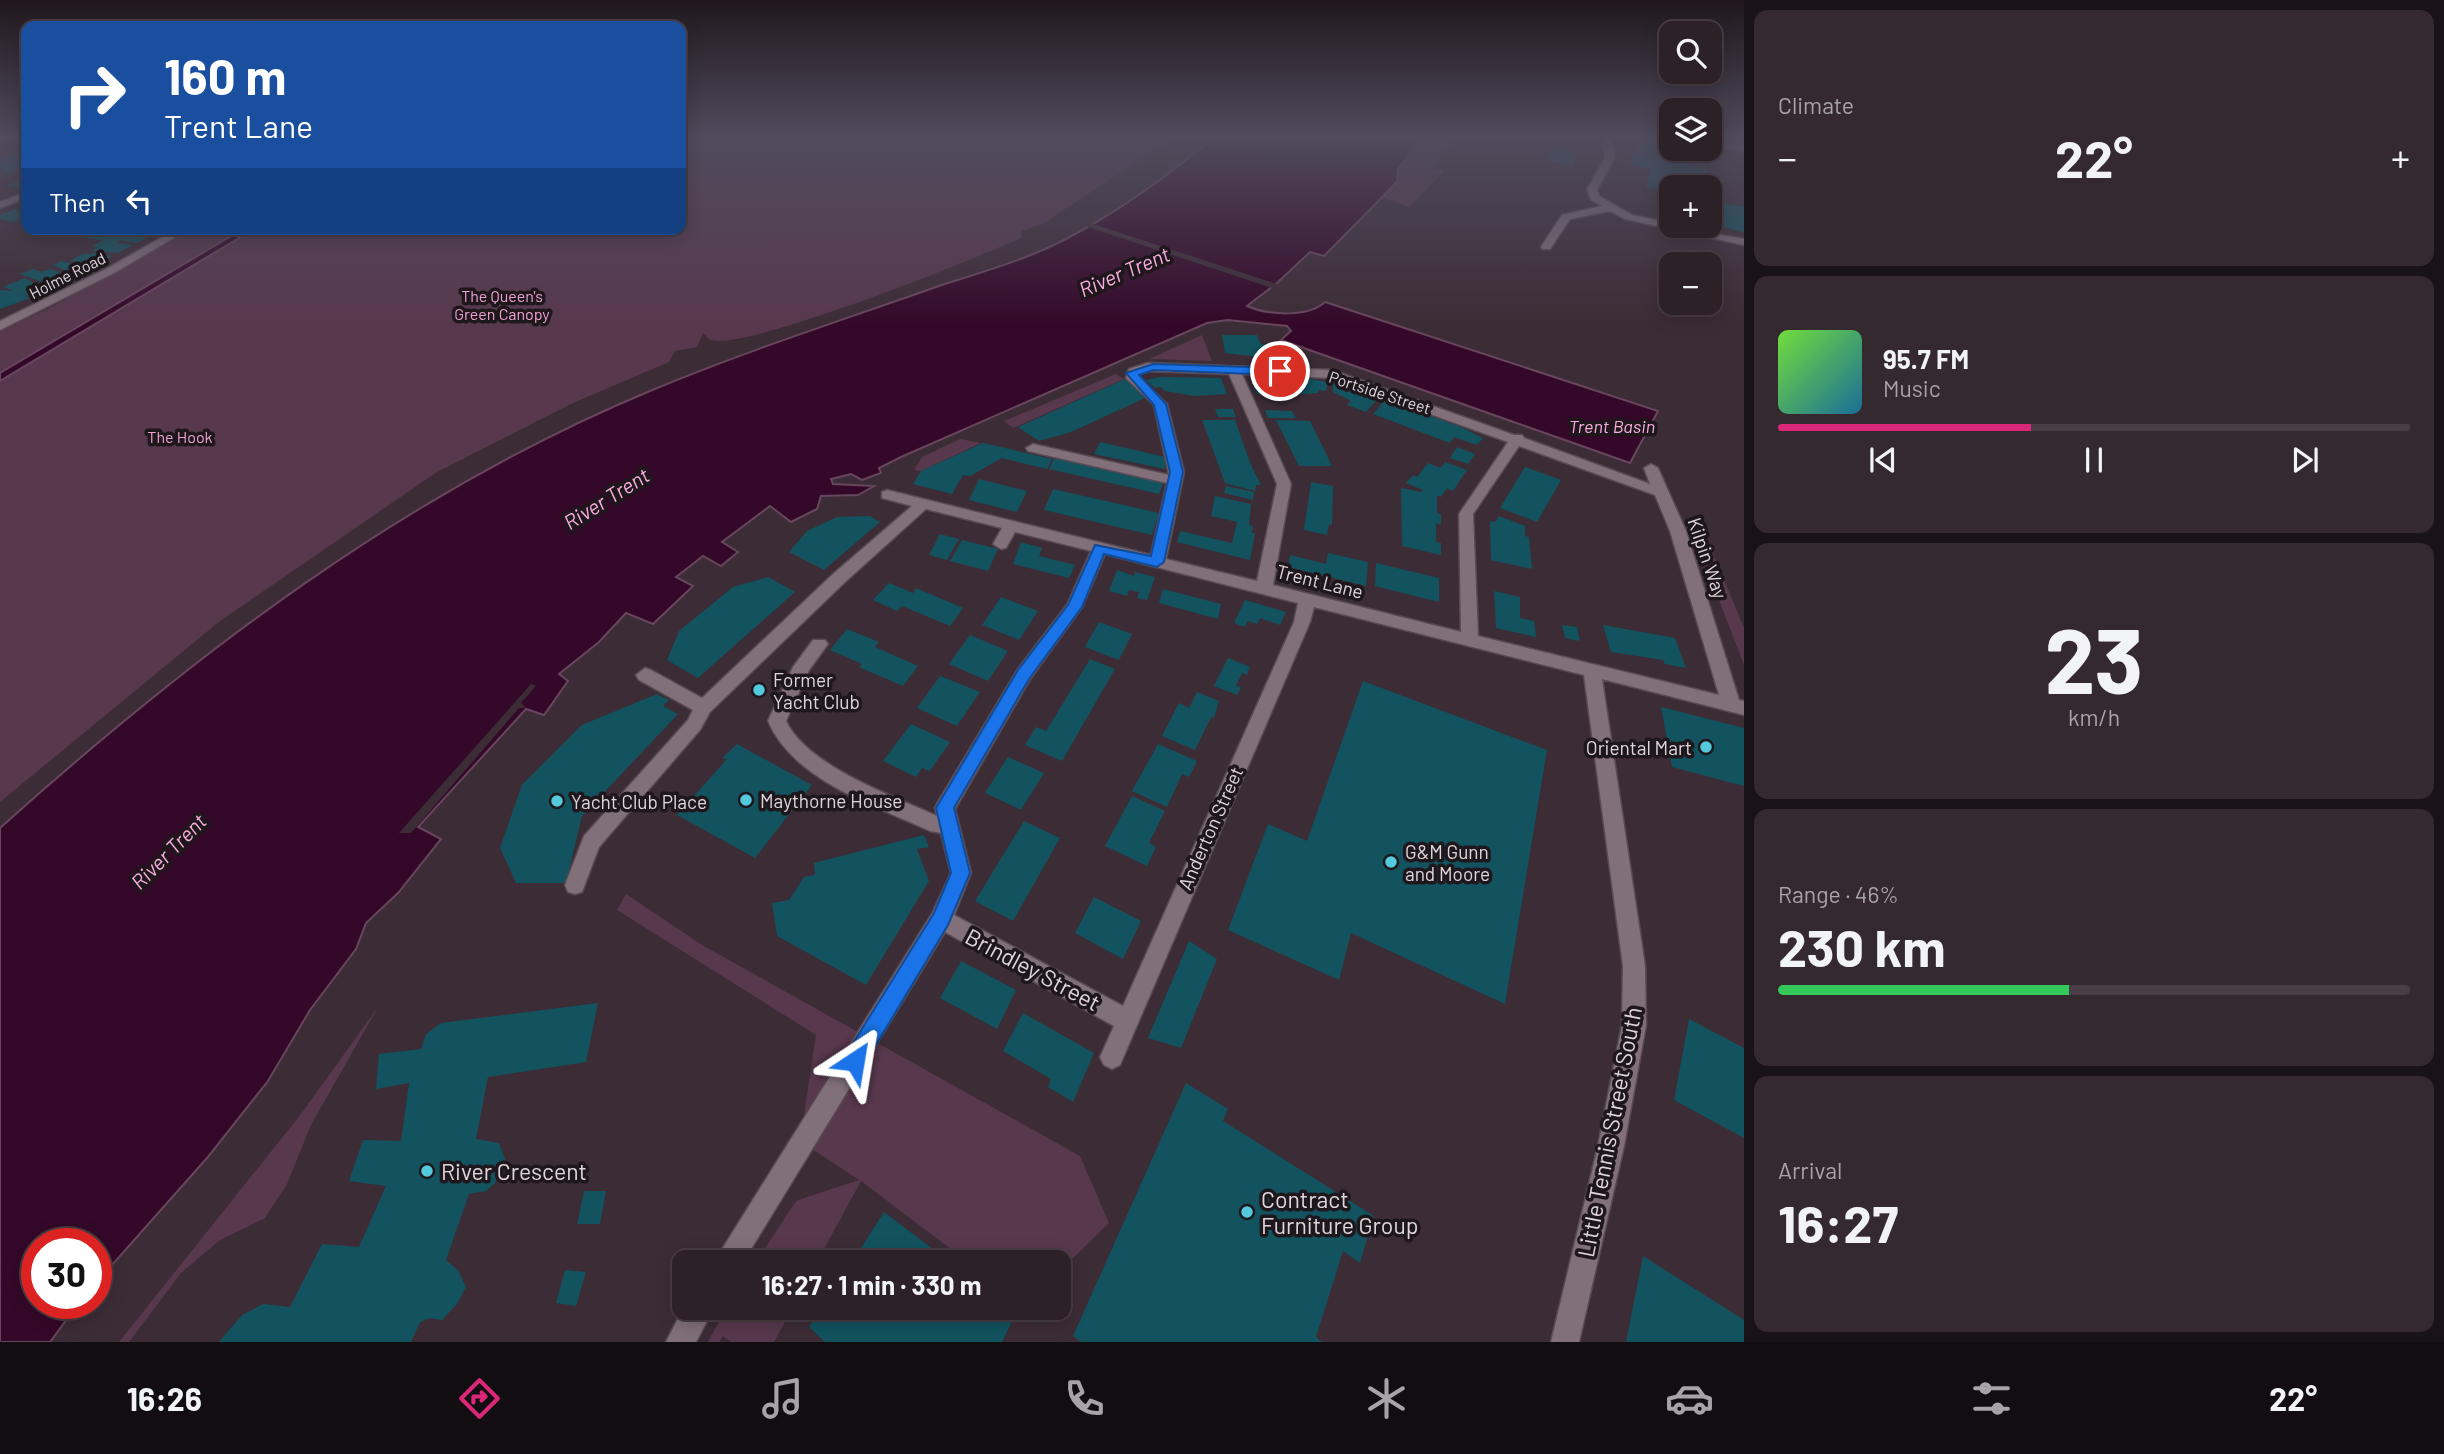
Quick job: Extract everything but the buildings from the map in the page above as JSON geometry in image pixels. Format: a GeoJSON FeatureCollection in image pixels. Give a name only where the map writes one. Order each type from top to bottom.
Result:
{"type":"FeatureCollection","features":[{"type":"Feature","properties":{"kind":"street"},"geometry":{"type":"LineString","coordinates":[[1596,200],[1629,217],[1744,242]]}},
{"type":"Feature","properties":{"kind":"street"},"geometry":{"type":"LineString","coordinates":[[1546,247],[1566,217],[1608,208]]}},
{"type":"Feature","properties":{"kind":"street","name":"Holme Road"},"geometry":{"type":"LineString","coordinates":[[0,326],[112,270],[173,235]]}},
{"type":"Feature","properties":{"kind":"street","name":"Portside Street"},"geometry":{"type":"LineString","coordinates":[[1157,562],[1177,481],[1160,404],[1132,373],[1153,367],[1332,374],[1517,438],[1661,492]]}},
{"type":"Feature","properties":{"kind":"street"},"geometry":{"type":"LineString","coordinates":[[1234,370],[1284,484],[1264,589]]}},
{"type":"Feature","properties":{"kind":"street"},"geometry":{"type":"LineString","coordinates":[[1470,640],[1466,514],[1517,438]]}},
{"type":"Feature","properties":{"kind":"street"},"geometry":{"type":"LineString","coordinates":[[1033,448],[1177,481]]}},
{"type":"Feature","properties":{"kind":"street","name":"Kilpin Way"},"geometry":{"type":"LineString","coordinates":[[1651,468],[1678,531],[1738,706]]}},
{"type":"Feature","properties":{"kind":"street","name":"Trent Lane"},"geometry":{"type":"LineString","coordinates":[[887,495],[1738,706]]}},
{"type":"Feature","properties":{"kind":"street"},"geometry":{"type":"LineString","coordinates":[[575,885],[591,842],[694,725],[704,708],[838,579],[923,504]]}},
{"type":"Feature","properties":{"kind":"street"},"geometry":{"type":"LineString","coordinates":[[1001,544],[1011,526]]}},
{"type":"Feature","properties":{"kind":"street"},"geometry":{"type":"LineString","coordinates":[[734,1250],[941,919],[961,873],[945,808],[1024,674],[1074,607],[1100,548]]}},
{"type":"Feature","properties":{"kind":"street","name":"Anderton Street"},"geometry":{"type":"LineString","coordinates":[[1112,1057],[1302,622],[1307,600]]}},
{"type":"Feature","properties":{"kind":"street"},"geometry":{"type":"LineString","coordinates":[[819,644],[802,667],[780,711],[778,728],[785,742],[863,791],[937,825],[950,824]]}},
{"type":"Feature","properties":{"kind":"street","name":"Little Tennis Street South"},"geometry":{"type":"LineString","coordinates":[[1565,1342],[1611,1146],[1634,1014],[1634,966],[1592,670]]}},
{"type":"Feature","properties":{"kind":"street"},"geometry":{"type":"LineString","coordinates":[[645,675],[704,708]]}},
{"type":"Feature","properties":{"kind":"street","name":"Brindley Street"},"geometry":{"type":"LineString","coordinates":[[941,919],[1126,1020]]}},
{"type":"Feature","properties":{"kind":"street"},"geometry":{"type":"LineString","coordinates":[[680,1342],[693,1320]]}},
{"type":"Feature","properties":{"kind":"green space","name":"The Hook"},"geometry":{"type":"Polygon","coordinates":[[[686,200],[1080,200],[1044,223],[1022,231],[1021,238],[862,301],[768,332],[732,340],[710,340],[703,333],[697,347],[675,351],[669,362],[573,403],[437,472],[220,621],[0,802],[0,331],[49,308],[182,235],[686,235],[686,200]]]}},
{"type":"Feature","properties":{"kind":"green space"},"geometry":{"type":"Polygon","coordinates":[[[1389,200],[1416,200],[1409,207],[1389,200]]]}},
{"type":"Feature","properties":{"kind":"green space"},"geometry":{"type":"Polygon","coordinates":[[[1202,335],[1212,361],[1149,359],[1202,335]]]}},
{"type":"Feature","properties":{"kind":"green space"},"geometry":{"type":"Polygon","coordinates":[[[1116,374],[1124,379],[1013,428],[1004,421],[1116,374]]]}},
{"type":"Feature","properties":{"kind":"green space"},"geometry":{"type":"Polygon","coordinates":[[[960,439],[981,443],[921,471],[914,470],[922,457],[960,439]]]}},
{"type":"Feature","properties":{"kind":"green space"},"geometry":{"type":"Polygon","coordinates":[[[1696,540],[1705,542],[1711,548],[1744,628],[1744,665],[1696,540]]]}},
{"type":"Feature","properties":{"kind":"green space"},"geometry":{"type":"Polygon","coordinates":[[[626,894],[702,945],[1080,1156],[1109,1223],[1071,1260],[1071,1250],[952,1250],[861,1181],[824,1250],[764,1250],[796,1201],[859,1180],[800,1141],[816,1035],[617,910],[626,894]]]}},
{"type":"Feature","properties":{"kind":"green space"},"geometry":{"type":"Polygon","coordinates":[[[378,1007],[311,1125],[287,1184],[265,1218],[220,1240],[181,1273],[129,1342],[119,1342],[301,1114],[378,1007]]]}},
{"type":"Feature","properties":{"kind":"green space"},"geometry":{"type":"Polygon","coordinates":[[[720,1320],[786,1320],[774,1342],[731,1342],[723,1336],[719,1342],[708,1342],[720,1320]]]}},
{"type":"Feature","properties":{"kind":"water"},"geometry":{"type":"Polygon","coordinates":[[[1131,200],[1380,200],[1324,256],[1310,252],[1247,306],[1265,311],[1298,313],[1325,302],[1658,411],[1630,463],[1281,340],[1291,331],[1287,326],[1228,320],[1207,323],[901,457],[879,468],[881,473],[862,480],[851,474],[831,479],[833,484],[874,486],[858,495],[821,496],[817,509],[791,522],[770,506],[722,542],[738,552],[721,566],[703,556],[676,577],[693,586],[653,624],[626,613],[599,642],[559,674],[568,681],[544,715],[526,709],[418,827],[441,839],[398,893],[366,923],[356,949],[310,1010],[268,1081],[207,1158],[112,1265],[112,1228],[21,1228],[21,1319],[67,1319],[50,1342],[0,1342],[0,828],[74,763],[227,640],[307,582],[473,477],[560,432],[650,391],[792,337],[1032,255],[1082,230],[1131,200]]]}},
{"type":"Feature","properties":{"kind":"water"},"geometry":{"type":"Polygon","coordinates":[[[233,235],[244,235],[0,381],[0,373],[233,235]]]}},
{"type":"Feature","properties":{"kind":"pier"},"geometry":{"type":"Polygon","coordinates":[[[1087,222],[1280,285],[1275,289],[1082,225],[1087,222]]]}},
{"type":"Feature","properties":{"kind":"pier"},"geometry":{"type":"Polygon","coordinates":[[[531,684],[536,686],[521,703],[526,708],[519,708],[411,833],[399,833],[531,684]]]}},
{"type":"Feature","properties":{"kind":"place","name":"Former Yacht Club"},"geometry":{"type":"Point","coordinates":[759,690]}},
{"type":"Feature","properties":{"kind":"place","name":"Oriental Mart"},"geometry":{"type":"Point","coordinates":[1706,747]}},
{"type":"Feature","properties":{"kind":"place","name":"Maythorne House"},"geometry":{"type":"Point","coordinates":[746,800]}},
{"type":"Feature","properties":{"kind":"place","name":"Yacht Club Place"},"geometry":{"type":"Point","coordinates":[557,801]}},
{"type":"Feature","properties":{"kind":"place","name":"G&M Gunn and Moore"},"geometry":{"type":"Point","coordinates":[1391,862]}},
{"type":"Feature","properties":{"kind":"place","name":"River Crescent"},"geometry":{"type":"Point","coordinates":[427,1171]}},
{"type":"Feature","properties":{"kind":"place","name":"Contract Furniture Group"},"geometry":{"type":"Point","coordinates":[1247,1212]}},
{"type":"Feature","properties":{"kind":"route"},"geometry":{"type":"LineString","coordinates":[[855,1061],[941,919],[961,873],[957,845],[945,808],[995,720],[1024,674],[1074,607],[1100,548],[1157,562],[1177,472],[1160,404],[1132,378],[1132,373],[1153,367],[1280,371]]}},
{"type":"Feature","properties":{"kind":"water label","name":"River Trent"},"geometry":{"type":"Point","coordinates":[1124,271]}},
{"type":"Feature","properties":{"kind":"water label","name":"Trent Basin"},"geometry":{"type":"Point","coordinates":[1612,426]}},
{"type":"Feature","properties":{"kind":"water label","name":"River Trent"},"geometry":{"type":"Point","coordinates":[606,498]}},
{"type":"Feature","properties":{"kind":"water label","name":"River Trent"},"geometry":{"type":"Point","coordinates":[168,851]}},
{"type":"Feature","properties":{"kind":"park label","name":"The Queen's Green Canopy"},"geometry":{"type":"Point","coordinates":[502,304]}}]}
